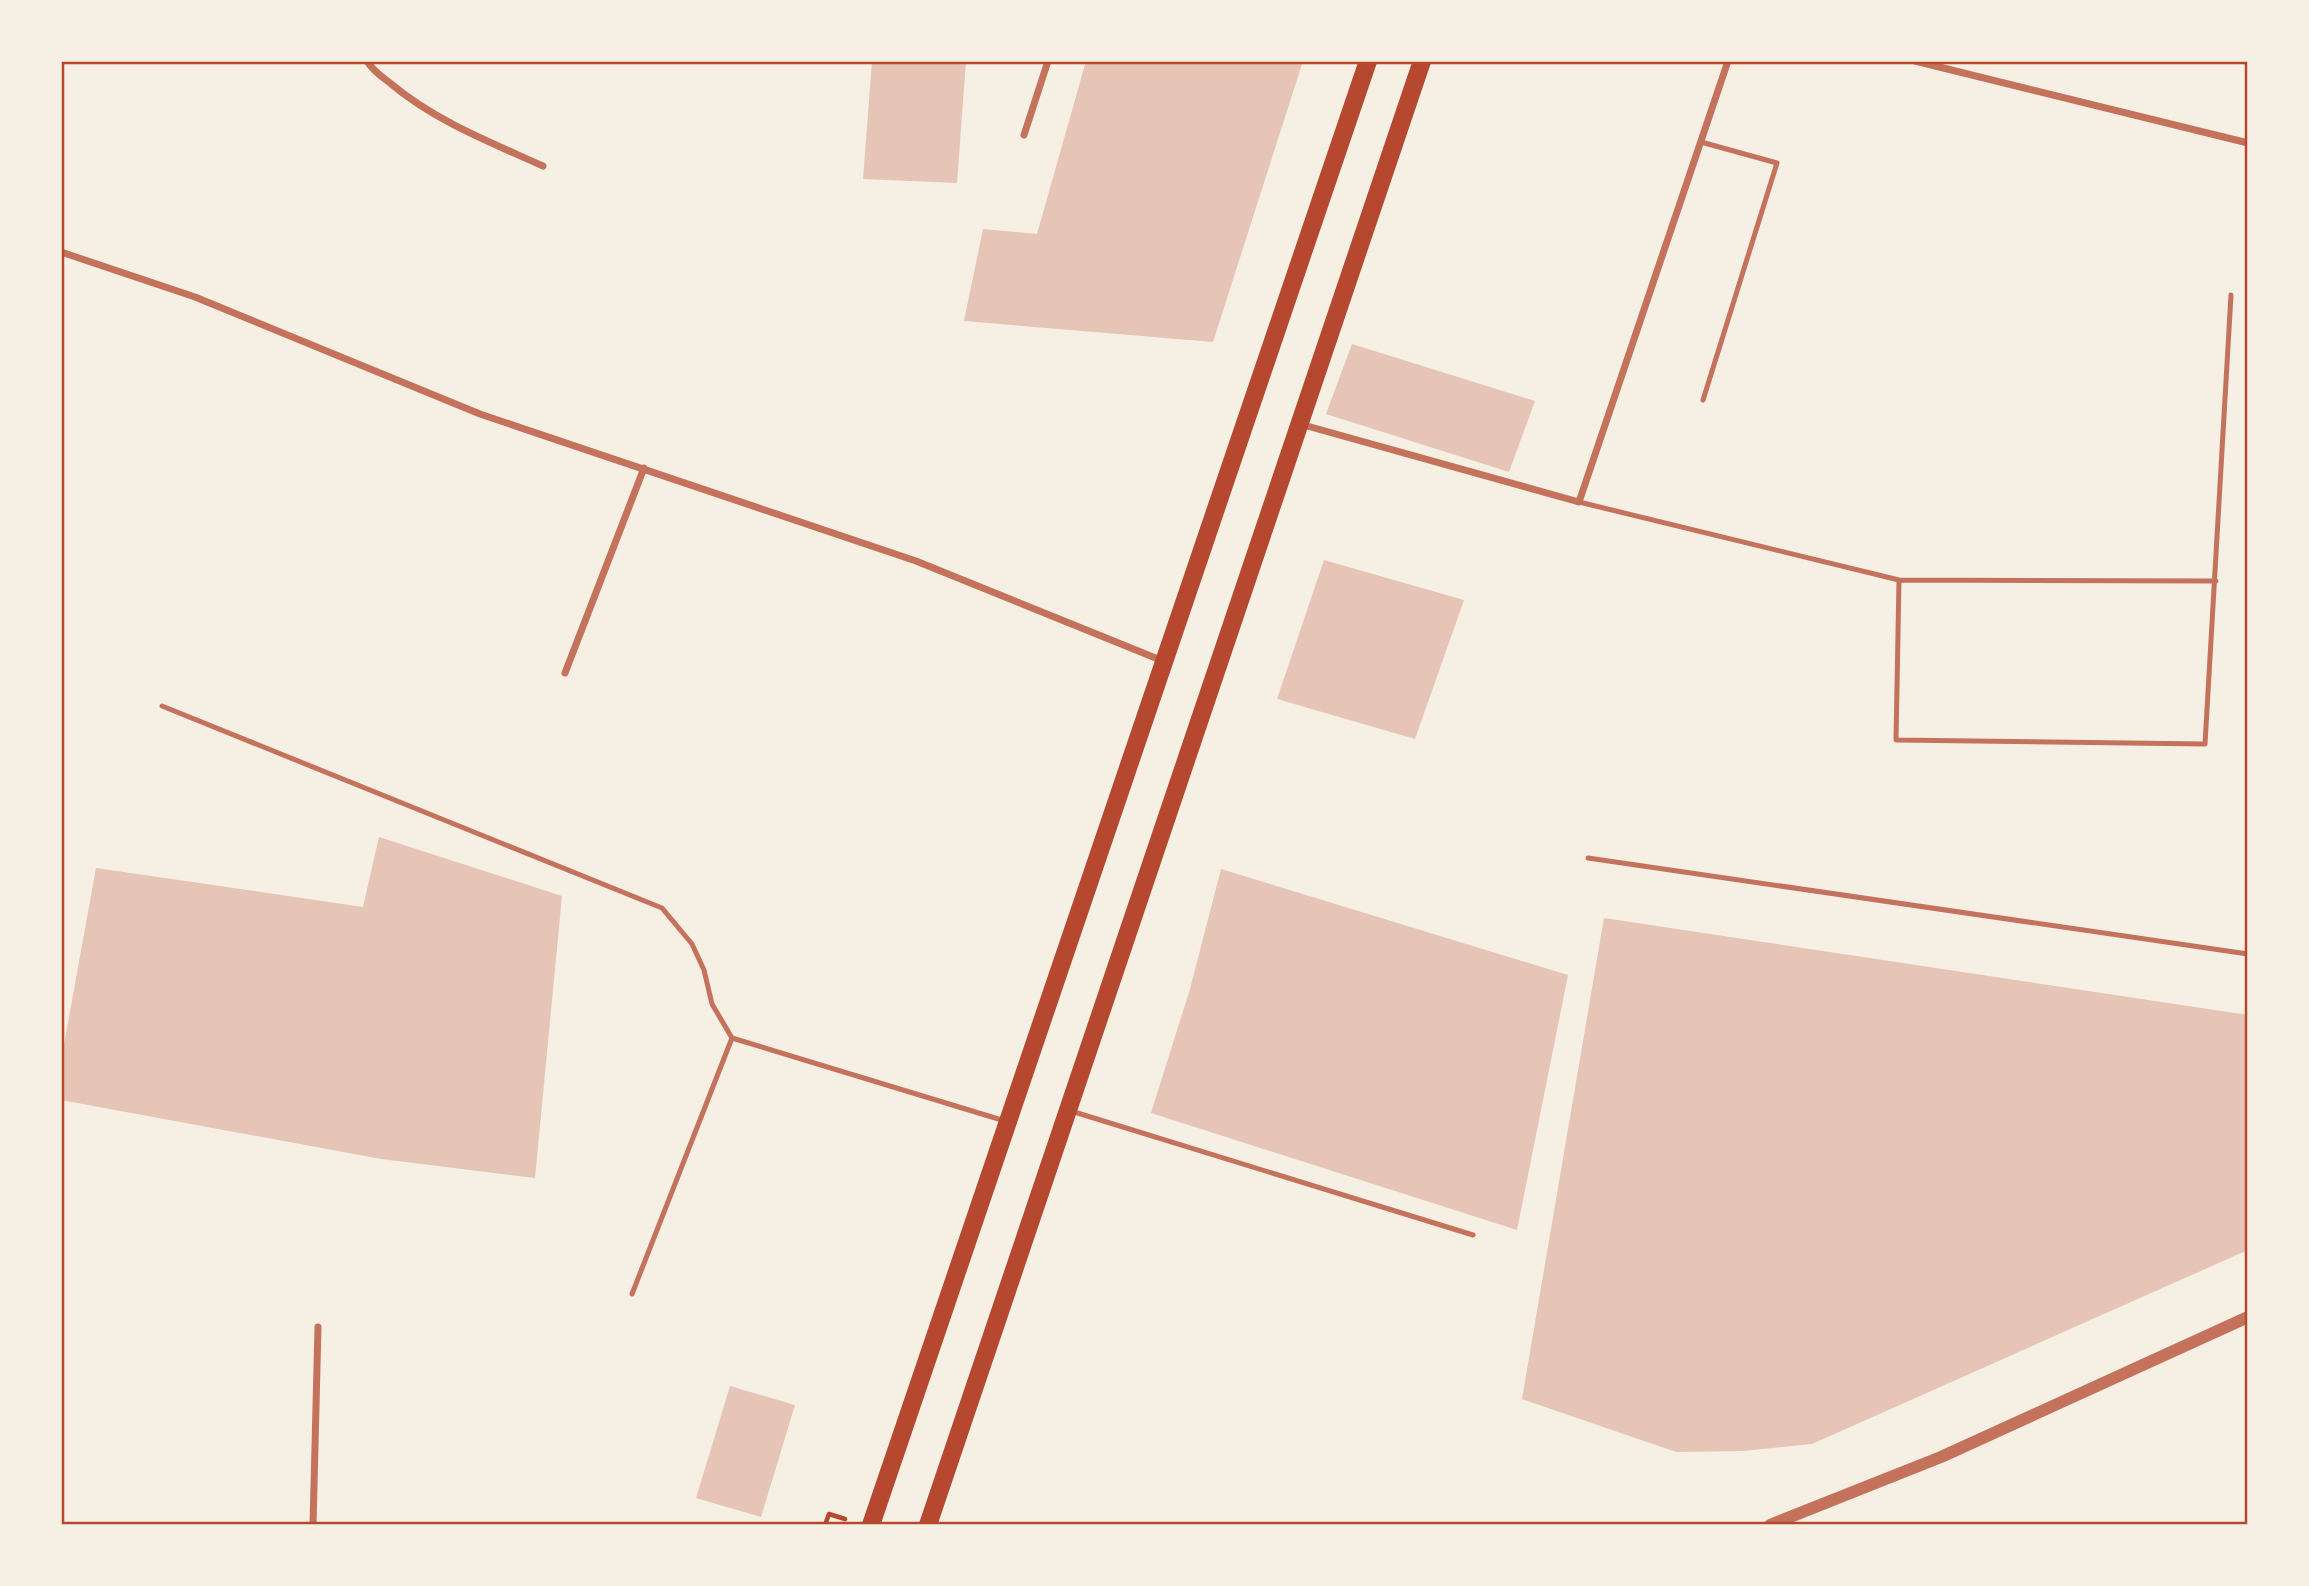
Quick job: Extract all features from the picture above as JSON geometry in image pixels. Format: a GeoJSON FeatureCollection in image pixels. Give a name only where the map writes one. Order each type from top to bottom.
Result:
{"type":"FeatureCollection","features":[{"type":"Feature","properties":{"kind":"main road"},"geometry":{"type":"LineString","coordinates":[[871,1525],[1368,61]]}},
{"type":"Feature","properties":{"kind":"main road"},"geometry":{"type":"LineString","coordinates":[[928,1525],[1422,61]]}},
{"type":"Feature","properties":{"kind":"street"},"geometry":{"type":"LineString","coordinates":[[367,61],[394,87],[424,108],[457,127],[542,166]]}},
{"type":"Feature","properties":{"kind":"street"},"geometry":{"type":"LineString","coordinates":[[1024,135],[1048,61]]}},
{"type":"Feature","properties":{"kind":"street"},"geometry":{"type":"LineString","coordinates":[[1300,424],[1578,502],[1728,61]]}},
{"type":"Feature","properties":{"kind":"street"},"geometry":{"type":"LineString","coordinates":[[1915,61],[2248,143]]}},
{"type":"Feature","properties":{"kind":"street"},"geometry":{"type":"LineString","coordinates":[[61,253],[195,297],[480,414],[916,561],[1164,662]]}},
{"type":"Feature","properties":{"kind":"street"},"geometry":{"type":"LineString","coordinates":[[565,673],[644,468]]}},
{"type":"Feature","properties":{"kind":"street"},"geometry":{"type":"LineString","coordinates":[[1770,1525],[1941,1457],[2248,1317]]}},
{"type":"Feature","properties":{"kind":"street"},"geometry":{"type":"LineString","coordinates":[[313,1525],[318,1326]]}},
{"type":"Feature","properties":{"kind":"lane"},"geometry":{"type":"LineString","coordinates":[[1701,142],[1777,163],[1703,400]]}},
{"type":"Feature","properties":{"kind":"lane"},"geometry":{"type":"LineString","coordinates":[[1899,580],[1896,740],[2205,744],[2231,295]]}},
{"type":"Feature","properties":{"kind":"lane"},"geometry":{"type":"LineString","coordinates":[[1578,502],[1899,580],[2216,581]]}},
{"type":"Feature","properties":{"kind":"lane"},"geometry":{"type":"LineString","coordinates":[[162,706],[662,908],[692,944],[705,970],[712,1004],[732,1038],[1008,1121]]}},
{"type":"Feature","properties":{"kind":"lane"},"geometry":{"type":"LineString","coordinates":[[1588,858],[2248,954]]}},
{"type":"Feature","properties":{"kind":"lane"},"geometry":{"type":"LineString","coordinates":[[632,1294],[732,1038]]}},
{"type":"Feature","properties":{"kind":"lane"},"geometry":{"type":"LineString","coordinates":[[1068,1111],[1473,1235]]}},
{"type":"Feature","properties":{"kind":"path"},"geometry":{"type":"LineString","coordinates":[[825,1525],[829,1514]]}},
{"type":"Feature","properties":{"kind":"building"},"geometry":{"type":"Polygon","coordinates":[[[872,61],[966,61],[957,183],[863,179],[872,61]]]}},
{"type":"Feature","properties":{"kind":"building"},"geometry":{"type":"Polygon","coordinates":[[[1086,61],[1303,61],[1213,342],[964,321],[983,229],[1037,234],[1086,61]]]}},
{"type":"Feature","properties":{"kind":"building"},"geometry":{"type":"Polygon","coordinates":[[[1352,344],[1535,401],[1509,472],[1326,414],[1352,344]]]}},
{"type":"Feature","properties":{"kind":"building"},"geometry":{"type":"Polygon","coordinates":[[[1324,560],[1464,600],[1415,739],[1277,699],[1324,560]]]}},
{"type":"Feature","properties":{"kind":"building"},"geometry":{"type":"Polygon","coordinates":[[[379,837],[562,896],[535,1178],[381,1159],[61,1100],[61,1061],[96,868],[363,907],[379,837]]]}},
{"type":"Feature","properties":{"kind":"building"},"geometry":{"type":"Polygon","coordinates":[[[1221,869],[1568,975],[1517,1230],[1151,1113],[1190,989],[1221,869]]]}},
{"type":"Feature","properties":{"kind":"building"},"geometry":{"type":"Polygon","coordinates":[[[1604,918],[2248,1015],[2248,1250],[1812,1444],[1743,1451],[1676,1452],[1522,1399],[1604,918]]]}},
{"type":"Feature","properties":{"kind":"building"},"geometry":{"type":"Polygon","coordinates":[[[730,1386],[795,1405],[761,1517],[696,1498],[730,1386]]]}}]}
